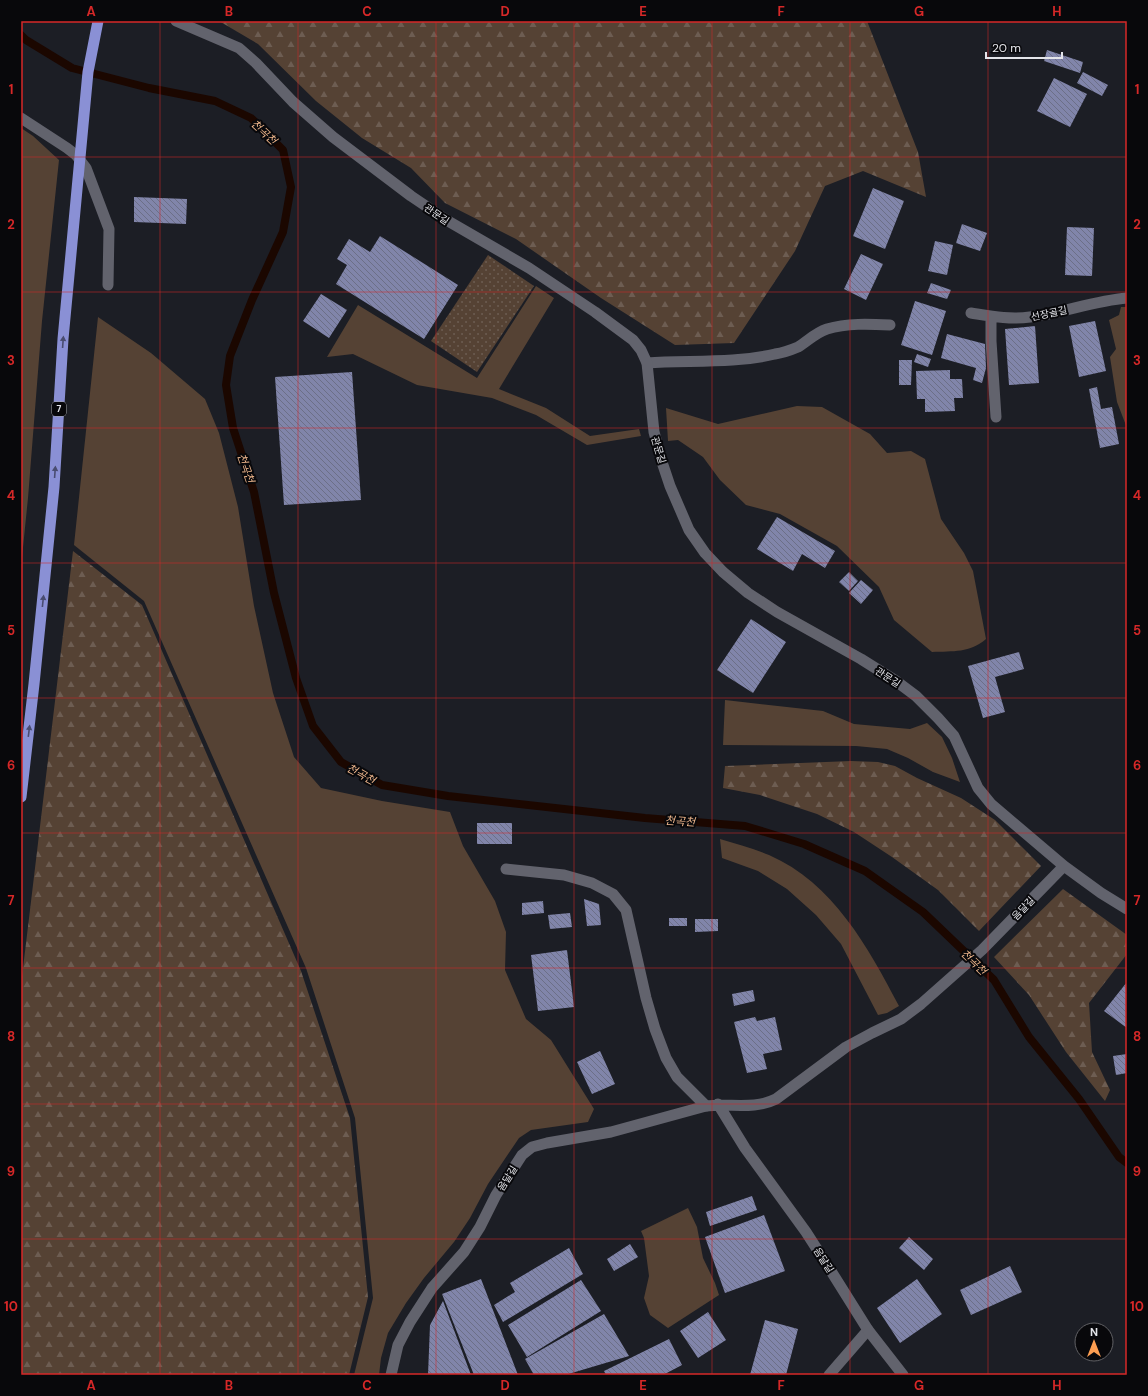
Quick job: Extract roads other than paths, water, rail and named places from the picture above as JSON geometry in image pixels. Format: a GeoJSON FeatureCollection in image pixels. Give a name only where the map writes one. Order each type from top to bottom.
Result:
{"type":"FeatureCollection","features":[{"type":"Feature","properties":{"kind":"highway","name":"7"},"geometry":{"type":"LineString","coordinates":[[21,797],[34,691],[54,487],[63,339],[88,72],[98,21]]}},
{"type":"Feature","properties":{"kind":"street","name":"관문길"},"geometry":{"type":"LineString","coordinates":[[176,21],[239,48],[256,63],[293,102],[333,137],[411,196],[448,221],[529,268],[616,326],[633,340],[641,350],[646,363],[654,432],[658,450],[670,486],[689,530],[705,553],[723,572],[777,612],[896,681],[916,696],[954,736],[978,788],[991,804],[1064,866],[1101,893],[1127,909]]}},
{"type":"Feature","properties":{"kind":"street"},"geometry":{"type":"LineString","coordinates":[[21,118],[76,155],[86,168],[109,229],[108,285]]}},
{"type":"Feature","properties":{"kind":"street","name":"선장골길"},"geometry":{"type":"LineString","coordinates":[[971,313],[1012,318],[1028,318],[1094,302],[1127,298]]}},
{"type":"Feature","properties":{"kind":"street"},"geometry":{"type":"LineString","coordinates":[[991,316],[991,341],[996,417]]}},
{"type":"Feature","properties":{"kind":"street"},"geometry":{"type":"LineString","coordinates":[[646,363],[749,360],[798,347],[812,336],[826,329],[862,324],[890,325]]}},
{"type":"Feature","properties":{"kind":"street","name":"음달길"},"geometry":{"type":"LineString","coordinates":[[391,1375],[398,1345],[410,1322],[432,1288],[464,1252],[480,1227],[496,1195],[522,1155],[532,1147],[611,1132],[706,1106],[718,1104],[754,1106],[776,1099],[846,1047],[902,1019],[921,1004],[982,950],[1064,866]]}},
{"type":"Feature","properties":{"kind":"street"},"geometry":{"type":"LineString","coordinates":[[506,869],[564,875],[592,883],[613,894],[626,910],[654,1029],[666,1058],[677,1077],[706,1106]]}},
{"type":"Feature","properties":{"kind":"street","name":"음달길"},"geometry":{"type":"LineString","coordinates":[[718,1104],[745,1148],[806,1232],[868,1330],[903,1375]]}},
{"type":"Feature","properties":{"kind":"street"},"geometry":{"type":"LineString","coordinates":[[828,1375],[868,1330]]}},
{"type":"Feature","properties":{"kind":"waterway","name":"천곡천"},"geometry":{"type":"LineString","coordinates":[[21,35],[26,40],[72,68],[149,88],[215,101],[251,118],[283,150],[291,187],[283,232],[252,300],[230,356],[226,385],[233,428],[254,492],[274,593],[296,678],[313,726],[341,762],[382,785],[448,796],[645,818],[745,826],[804,844],[865,871],[923,912],[994,980],[1029,1037],[1079,1099],[1119,1157],[1127,1163]]}}]}
